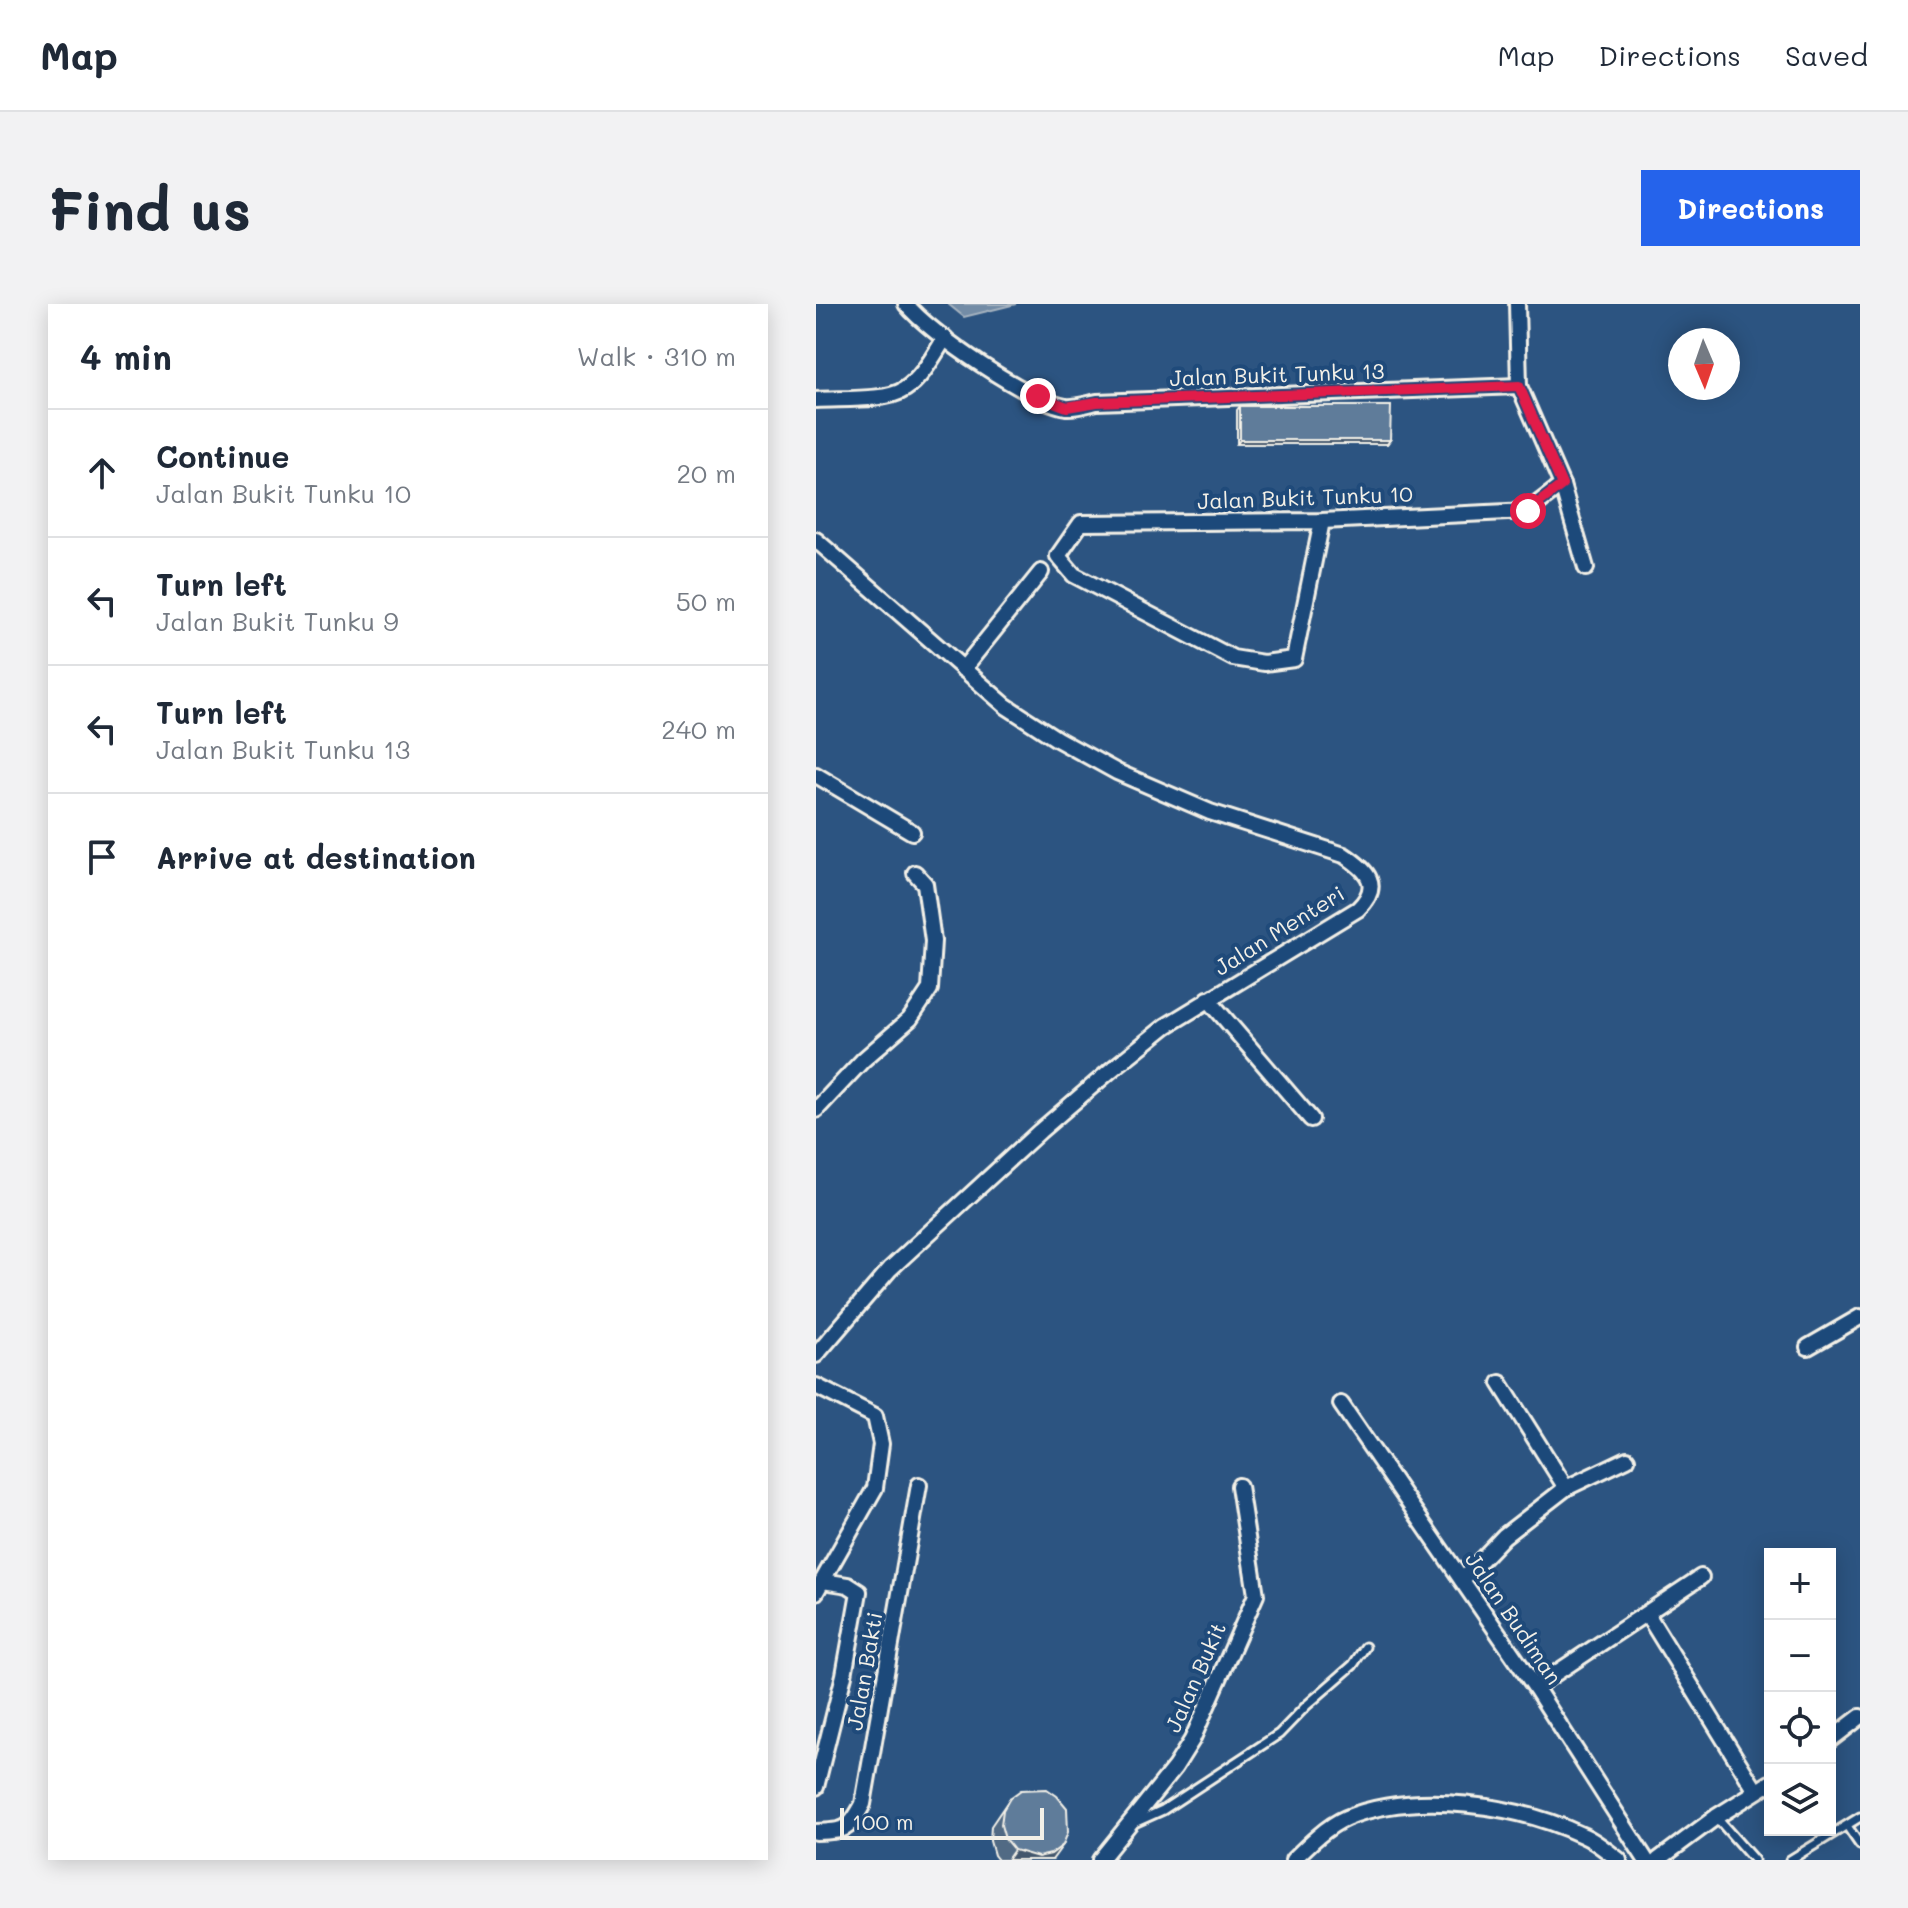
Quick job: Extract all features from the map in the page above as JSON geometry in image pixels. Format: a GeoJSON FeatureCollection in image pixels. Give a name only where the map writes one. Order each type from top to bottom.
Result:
{"type":"FeatureCollection","features":[{"type":"Feature","properties":{"kind":"street","name":"Jalan Bukit Tunku 13"},"geometry":{"type":"LineString","coordinates":[[906,304],[945,338],[1003,377],[1067,407],[1097,402],[1519,386]]}},
{"type":"Feature","properties":{"kind":"street"},"geometry":{"type":"LineString","coordinates":[[1517,304],[1519,386],[1562,485],[1586,568]]}},
{"type":"Feature","properties":{"kind":"street"},"geometry":{"type":"LineString","coordinates":[[816,400],[887,396],[905,389],[926,367],[945,338]]}},
{"type":"Feature","properties":{"kind":"street","name":"Jalan Bukit Tunku 10"},"geometry":{"type":"LineString","coordinates":[[1322,521],[1294,659],[1264,663],[1233,658],[1074,575],[1058,556],[1081,523],[1322,521],[1528,511],[1562,485]]}},
{"type":"Feature","properties":{"kind":"street","name":"Jalan Menteri"},"geometry":{"type":"LineString","coordinates":[[816,540],[1006,706],[1057,739],[1117,772],[1210,812],[1332,850],[1363,867],[1370,877],[1371,889],[1367,900],[1358,909],[1166,1026],[1040,1131],[890,1269],[816,1355]]}},
{"type":"Feature","properties":{"kind":"street"},"geometry":{"type":"LineString","coordinates":[[963,669],[1041,572]]}},
{"type":"Feature","properties":{"kind":"street"},"geometry":{"type":"LineString","coordinates":[[816,775],[912,832]]}},
{"type":"Feature","properties":{"kind":"street"},"geometry":{"type":"LineString","coordinates":[[816,1110],[863,1060],[910,1019],[930,989],[933,941],[925,884],[915,873]]}},
{"type":"Feature","properties":{"kind":"street"},"geometry":{"type":"LineString","coordinates":[[1208,999],[1311,1119]]}},
{"type":"Feature","properties":{"kind":"street"},"geometry":{"type":"LineString","coordinates":[[1808,1347],[1860,1317]]}},
{"type":"Feature","properties":{"kind":"street"},"geometry":{"type":"LineString","coordinates":[[1500,1383],[1566,1488]]}},
{"type":"Feature","properties":{"kind":"street","name":"Jalan Bakti"},"geometry":{"type":"LineString","coordinates":[[816,1386],[875,1416],[881,1444],[875,1488],[819,1586]]}},
{"type":"Feature","properties":{"kind":"street","name":"Jalan Budiman"},"geometry":{"type":"LineString","coordinates":[[1341,1404],[1535,1687],[1646,1860]]}},
{"type":"Feature","properties":{"kind":"street"},"geometry":{"type":"LineString","coordinates":[[1462,1580],[1504,1536],[1566,1488],[1627,1459]]}},
{"type":"Feature","properties":{"kind":"street","name":"Jalan Bakti"},"geometry":{"type":"LineString","coordinates":[[816,1832],[842,1831],[851,1826],[863,1804],[919,1485]]}},
{"type":"Feature","properties":{"kind":"street","name":"Jalan Bukit"},"geometry":{"type":"LineString","coordinates":[[1100,1860],[1175,1767],[1192,1740],[1256,1595],[1239,1486]]}},
{"type":"Feature","properties":{"kind":"street"},"geometry":{"type":"LineString","coordinates":[[1535,1687],[1701,1577]]}},
{"type":"Feature","properties":{"kind":"street","name":"Jalan Bakti"},"geometry":{"type":"LineString","coordinates":[[816,1787],[844,1675],[859,1592],[848,1585],[819,1586]]}},
{"type":"Feature","properties":{"kind":"street"},"geometry":{"type":"LineString","coordinates":[[1647,1614],[1756,1791]]}},
{"type":"Feature","properties":{"kind":"street"},"geometry":{"type":"LineString","coordinates":[[1836,1735],[1860,1717]]}},
{"type":"Feature","properties":{"kind":"street"},"geometry":{"type":"LineString","coordinates":[[1658,1860],[1764,1786]]}},
{"type":"Feature","properties":{"kind":"street"},"geometry":{"type":"LineString","coordinates":[[1293,1860],[1342,1819],[1390,1804],[1471,1805],[1530,1816],[1586,1836],[1619,1860]]}},
{"type":"Feature","properties":{"kind":"lane"},"geometry":{"type":"LineString","coordinates":[[1125,1828],[1163,1810],[1279,1734],[1353,1665],[1365,1647]]}},
{"type":"Feature","properties":{"kind":"lane"},"geometry":{"type":"LineString","coordinates":[[1716,1817],[1754,1860]]}},
{"type":"Feature","properties":{"kind":"lane"},"geometry":{"type":"LineString","coordinates":[[1790,1860],[1860,1817]]}},
{"type":"Feature","properties":{"kind":"lane"},"geometry":{"type":"LineString","coordinates":[[1847,1826],[1860,1845]]}},
{"type":"Feature","properties":{"kind":"water"},"geometry":{"type":"Polygon","coordinates":[[[948,304],[1016,304],[964,317],[948,304]]]}},
{"type":"Feature","properties":{"kind":"building"},"geometry":{"type":"Polygon","coordinates":[[[1240,406],[1391,406],[1390,440],[1240,440],[1240,406]]]}},
{"type":"Feature","properties":{"kind":"building"},"geometry":{"type":"Polygon","coordinates":[[[1047,1789],[1067,1808],[1068,1832],[1063,1845],[1051,1854],[1038,1857],[1014,1850],[1005,1839],[1001,1825],[1003,1810],[1010,1798],[1021,1790],[1047,1789]]]}},
{"type":"Feature","properties":{"kind":"route"},"geometry":{"type":"LineString","coordinates":[[1038,396],[1067,407],[1097,402],[1519,386],[1562,485],[1528,511]]}}]}
